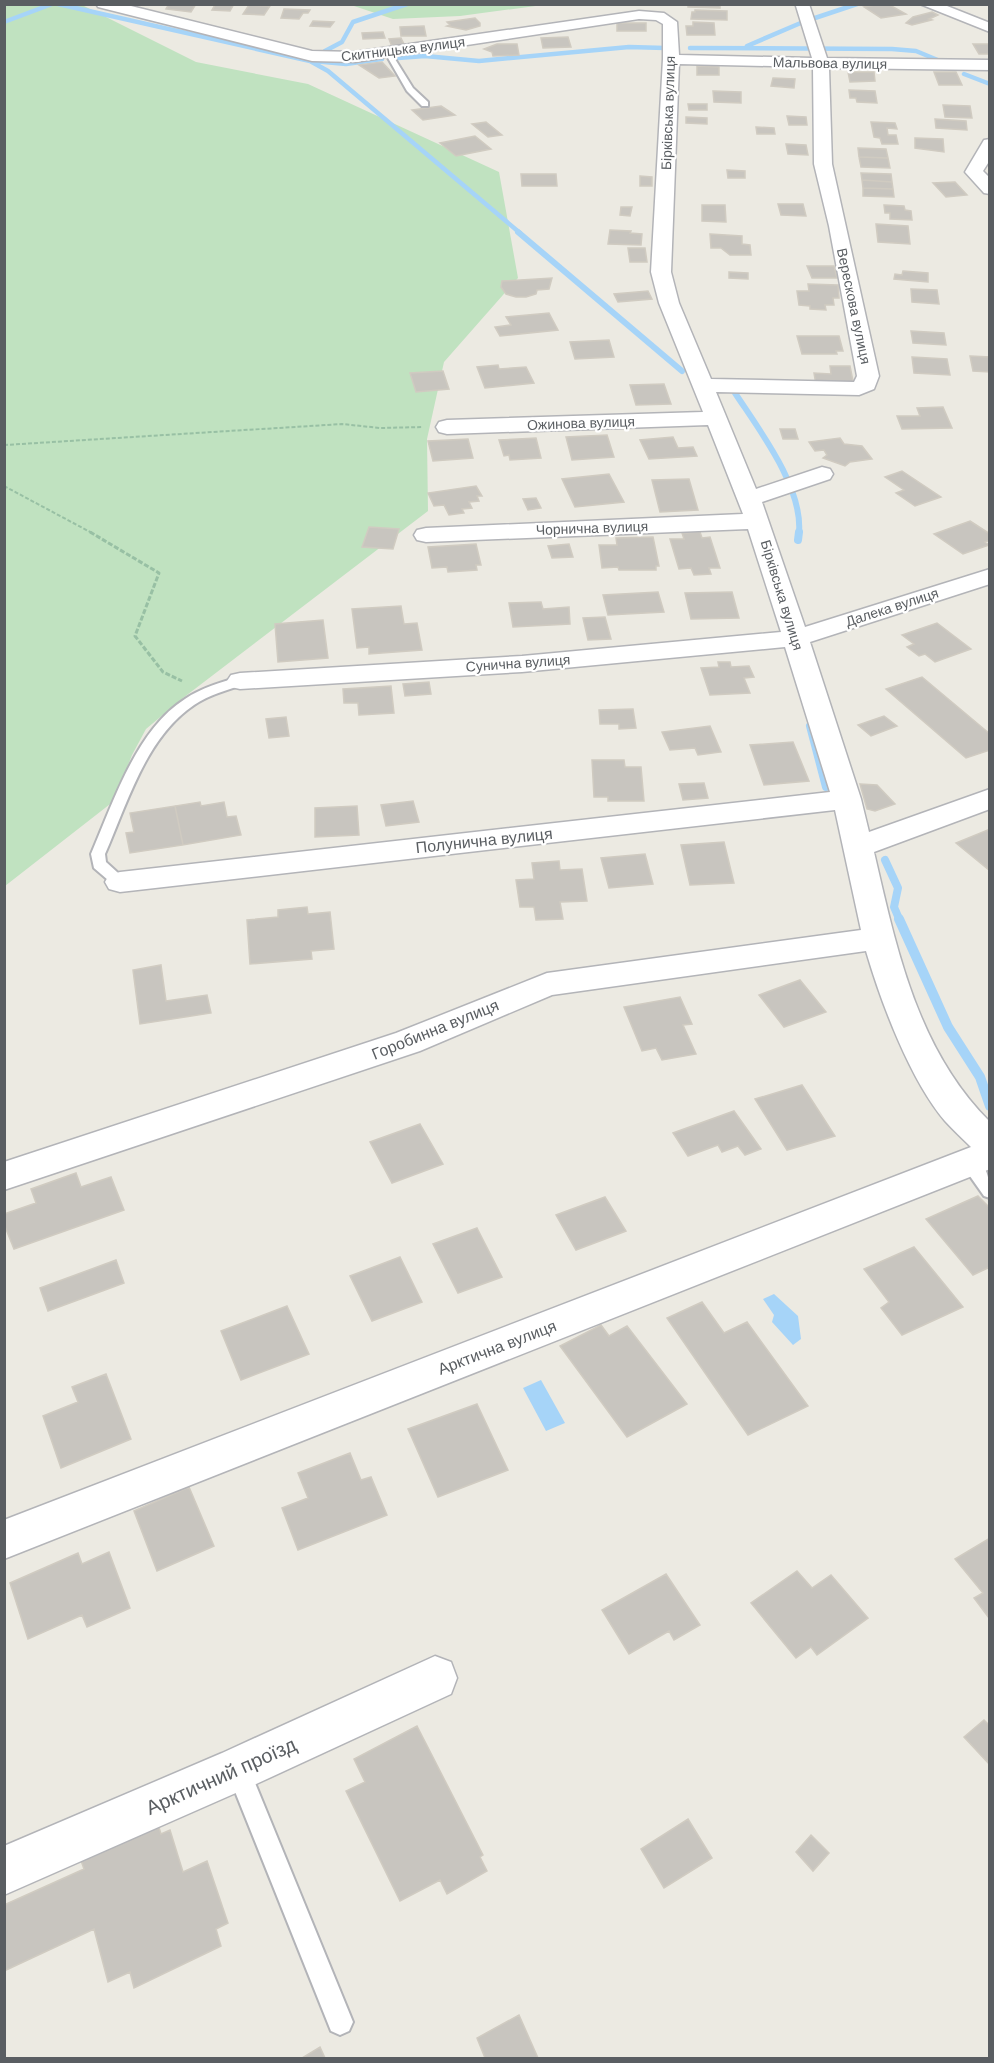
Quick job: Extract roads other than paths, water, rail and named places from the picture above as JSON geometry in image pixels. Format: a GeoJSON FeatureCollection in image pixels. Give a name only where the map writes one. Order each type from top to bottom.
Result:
{"type":"FeatureCollection","features":[{"type":"Feature","properties":{"kind":"street","name":"Скитницька вулиця"},"geometry":{"type":"LineString","coordinates":[[103,4],[312,56],[346,58],[621,16],[650,15],[670,22]]}},
{"type":"Feature","properties":{"kind":"street"},"geometry":{"type":"LineString","coordinates":[[927,4],[990,28]]}},
{"type":"Feature","properties":{"kind":"street"},"geometry":{"type":"LineString","coordinates":[[806,16],[821,63]]}},
{"type":"Feature","properties":{"kind":"street","name":"Бірківська вулиця"},"geometry":{"type":"LineString","coordinates":[[670,22],[671,59],[661,272],[669,303],[754,510],[847,799],[878,938],[896,998],[933,1075],[956,1110],[984,1163]]}},
{"type":"Feature","properties":{"kind":"street","name":"Мальвова вулиця"},"geometry":{"type":"LineString","coordinates":[[671,59],[990,65]]}},
{"type":"Feature","properties":{"kind":"street","name":"Верескова вулиця"},"geometry":{"type":"LineString","coordinates":[[701,385],[859,389],[866,384],[867,366],[823,164],[821,63]]}},
{"type":"Feature","properties":{"kind":"street"},"geometry":{"type":"LineString","coordinates":[[990,144],[974,172],[990,189]]}},
{"type":"Feature","properties":{"kind":"street","name":"Ожинова вулиця"},"geometry":{"type":"LineString","coordinates":[[447,427],[715,418]]}},
{"type":"Feature","properties":{"kind":"street","name":"Чорнична вулиця"},"geometry":{"type":"LineString","coordinates":[[426,535],[754,510],[788,485],[822,474]]}},
{"type":"Feature","properties":{"kind":"street","name":"Далека вулиця"},"geometry":{"type":"LineString","coordinates":[[795,638],[990,576]]}},
{"type":"Feature","properties":{"kind":"street","name":"Сунична вулиця"},"geometry":{"type":"LineString","coordinates":[[240,681],[522,664],[795,638]]}},
{"type":"Feature","properties":{"kind":"street"},"geometry":{"type":"LineString","coordinates":[[858,847],[990,798]]}},
{"type":"Feature","properties":{"kind":"street","name":"Полунична вулиця"},"geometry":{"type":"LineString","coordinates":[[120,882],[847,799]]}},
{"type":"Feature","properties":{"kind":"street","name":"Горобинна вулиця"},"geometry":{"type":"LineString","coordinates":[[4,1176],[408,1042],[547,984],[878,938]]}},
{"type":"Feature","properties":{"kind":"street","name":"Арктична вулиця"},"geometry":{"type":"LineString","coordinates":[[4,1540],[984,1163]]}},
{"type":"Feature","properties":{"kind":"street","name":"Арктичний проїзд"},"geometry":{"type":"LineString","coordinates":[[4,1871],[238,1769],[435,1678]]}},
{"type":"Feature","properties":{"kind":"lane"},"geometry":{"type":"LineString","coordinates":[[387,53],[410,89],[425,104]]}},
{"type":"Feature","properties":{"kind":"lane"},"geometry":{"type":"LineString","coordinates":[[120,882],[99,864],[98,854],[128,785],[160,729],[182,707],[205,693],[240,681]]}},
{"type":"Feature","properties":{"kind":"lane"},"geometry":{"type":"LineString","coordinates":[[238,1769],[340,2022]]}},
{"type":"Feature","properties":{"kind":"water"},"geometry":{"type":"Polygon","coordinates":[[[774,1294],[798,1316],[801,1339],[793,1345],[772,1322],[774,1315],[763,1299],[774,1294]]]}},
{"type":"Feature","properties":{"kind":"water"},"geometry":{"type":"Polygon","coordinates":[[[541,1380],[565,1423],[546,1431],[523,1388],[541,1380]]]}},
{"type":"Feature","properties":{"kind":"waterway"},"geometry":{"type":"LineString","coordinates":[[4,22],[52,4]]}},
{"type":"Feature","properties":{"kind":"waterway"},"geometry":{"type":"LineString","coordinates":[[58,4],[310,61],[328,71],[520,233]]}},
{"type":"Feature","properties":{"kind":"waterway"},"geometry":{"type":"LineString","coordinates":[[325,51],[342,42],[353,22],[407,4]]}},
{"type":"Feature","properties":{"kind":"waterway"},"geometry":{"type":"LineString","coordinates":[[747,46],[803,22],[857,4]]}},
{"type":"Feature","properties":{"kind":"waterway"},"geometry":{"type":"LineString","coordinates":[[398,58],[425,56],[479,61],[629,47],[665,48]]}},
{"type":"Feature","properties":{"kind":"waterway"},"geometry":{"type":"LineString","coordinates":[[690,48],[892,49],[916,51],[940,61]]}},
{"type":"Feature","properties":{"kind":"waterway"},"geometry":{"type":"LineString","coordinates":[[313,61],[346,64],[382,59]]}},
{"type":"Feature","properties":{"kind":"waterway"},"geometry":{"type":"LineString","coordinates":[[964,74],[990,84]]}},
{"type":"Feature","properties":{"kind":"waterway"},"geometry":{"type":"LineString","coordinates":[[518,232],[682,371]]}},
{"type":"Feature","properties":{"kind":"waterway"},"geometry":{"type":"LineString","coordinates":[[735,393],[778,460],[787,479],[794,497],[799,532]]}},
{"type":"Feature","properties":{"kind":"waterway"},"geometry":{"type":"LineString","coordinates":[[798,540],[799,532]]}},
{"type":"Feature","properties":{"kind":"waterway"},"geometry":{"type":"LineString","coordinates":[[810,726],[826,787]]}},
{"type":"Feature","properties":{"kind":"waterway"},"geometry":{"type":"LineString","coordinates":[[885,860],[898,888],[894,907],[900,921]]}},
{"type":"Feature","properties":{"kind":"waterway"},"geometry":{"type":"LineString","coordinates":[[899,919],[948,1027],[980,1077],[990,1106]]}}]}
